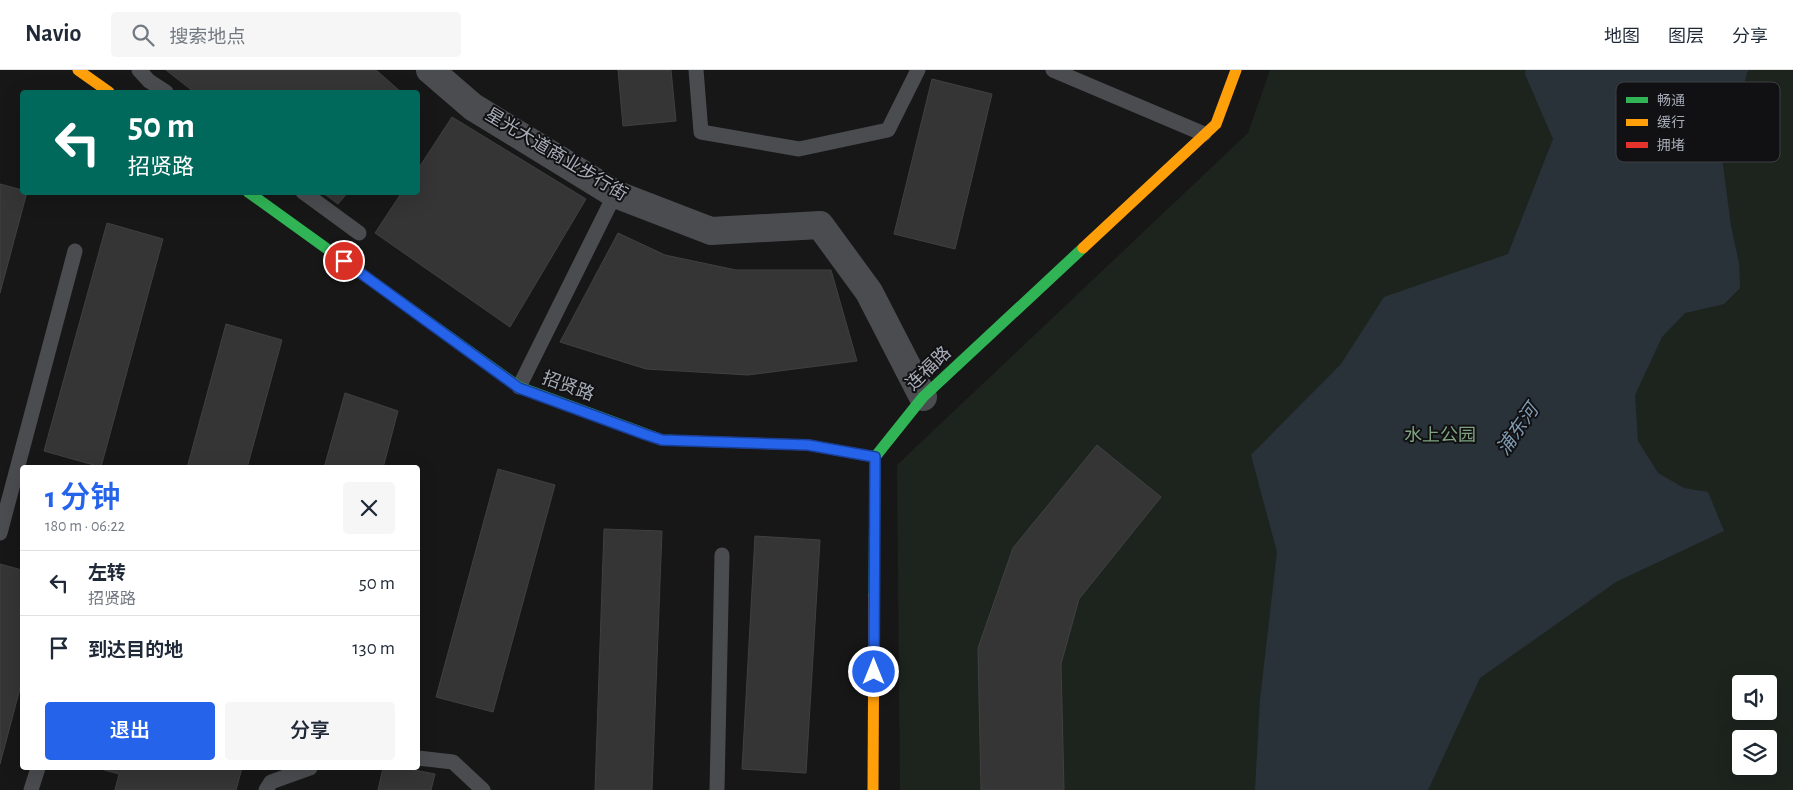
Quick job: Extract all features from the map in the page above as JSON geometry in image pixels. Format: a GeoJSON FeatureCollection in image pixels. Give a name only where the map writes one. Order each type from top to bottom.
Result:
{"type":"FeatureCollection","features":[{"type":"Feature","properties":{"kind":"street"},"geometry":{"type":"LineString","coordinates":[[78,70],[106,90]]}},
{"type":"Feature","properties":{"kind":"street","name":"星光大道商业步行街"},"geometry":{"type":"LineString","coordinates":[[430,70],[473,107],[615,194],[711,230],[820,225],[870,292],[923,397]]}},
{"type":"Feature","properties":{"kind":"street","name":"连福路"},"geometry":{"type":"LineString","coordinates":[[875,457],[923,397],[1216,124],[1236,70]]}},
{"type":"Feature","properties":{"kind":"street","name":"招贤路"},"geometry":{"type":"LineString","coordinates":[[252,195],[519,388],[662,440],[808,445],[875,457]]}},
{"type":"Feature","properties":{"kind":"street"},"geometry":{"type":"LineString","coordinates":[[873,790],[875,457]]}},
{"type":"Feature","properties":{"kind":"lane"},"geometry":{"type":"LineString","coordinates":[[139,70],[163,90]]}},
{"type":"Feature","properties":{"kind":"lane"},"geometry":{"type":"LineString","coordinates":[[696,70],[701,132],[799,148],[888,130],[918,70]]}},
{"type":"Feature","properties":{"kind":"lane"},"geometry":{"type":"LineString","coordinates":[[1053,70],[1204,134]]}},
{"type":"Feature","properties":{"kind":"lane"},"geometry":{"type":"LineString","coordinates":[[519,388],[615,194]]}},
{"type":"Feature","properties":{"kind":"lane"},"geometry":{"type":"LineString","coordinates":[[307,195],[359,233]]}},
{"type":"Feature","properties":{"kind":"lane"},"geometry":{"type":"LineString","coordinates":[[25,465],[75,251]]}},
{"type":"Feature","properties":{"kind":"lane"},"geometry":{"type":"LineString","coordinates":[[0,533],[16,502],[20,485]]}},
{"type":"Feature","properties":{"kind":"lane"},"geometry":{"type":"LineString","coordinates":[[717,790],[722,555]]}},
{"type":"Feature","properties":{"kind":"lane"},"geometry":{"type":"LineString","coordinates":[[420,758],[453,762],[482,790]]}},
{"type":"Feature","properties":{"kind":"lane"},"geometry":{"type":"LineString","coordinates":[[30,790],[37,770]]}},
{"type":"Feature","properties":{"kind":"lane"},"geometry":{"type":"LineString","coordinates":[[266,790],[275,773],[296,770]]}},
{"type":"Feature","properties":{"kind":"green space","name":"水上公园"},"geometry":{"type":"Polygon","coordinates":[[[1270,70],[1793,70],[1793,790],[900,790],[897,465],[1248,133],[1270,70]]]}},
{"type":"Feature","properties":{"kind":"water","name":"浦东河"},"geometry":{"type":"Polygon","coordinates":[[[1526,70],[1748,70],[1744,82],[1616,82],[1616,162],[1723,162],[1731,226],[1739,263],[1740,288],[1724,304],[1685,313],[1662,337],[1635,395],[1638,441],[1658,473],[1684,488],[1708,492],[1724,531],[1616,582],[1480,678],[1428,790],[1255,790],[1260,700],[1277,552],[1251,455],[1341,364],[1384,297],[1508,254],[1553,139],[1525,74],[1526,70]]]}},
{"type":"Feature","properties":{"kind":"building"},"geometry":{"type":"Polygon","coordinates":[[[166,70],[376,70],[399,90],[191,90],[166,70]]]}},
{"type":"Feature","properties":{"kind":"building"},"geometry":{"type":"Polygon","coordinates":[[[618,70],[671,70],[676,121],[623,126],[618,70]]]}},
{"type":"Feature","properties":{"kind":"building"},"geometry":{"type":"Polygon","coordinates":[[[932,79],[992,94],[955,249],[894,234],[932,79]]]}},
{"type":"Feature","properties":{"kind":"building"},"geometry":{"type":"Polygon","coordinates":[[[452,117],[586,199],[510,327],[375,233],[400,195],[420,195],[420,166],[452,117]]]}},
{"type":"Feature","properties":{"kind":"building"},"geometry":{"type":"Polygon","coordinates":[[[0,184],[20,189],[20,195],[26,195],[0,293],[0,184]]]}},
{"type":"Feature","properties":{"kind":"building"},"geometry":{"type":"Polygon","coordinates":[[[326,195],[346,195],[338,204],[326,195]]]}},
{"type":"Feature","properties":{"kind":"building"},"geometry":{"type":"Polygon","coordinates":[[[107,223],[163,239],[102,465],[94,465],[44,451],[107,223]]]}},
{"type":"Feature","properties":{"kind":"building"},"geometry":{"type":"Polygon","coordinates":[[[618,233],[665,255],[736,270],[831,270],[857,361],[748,375],[646,369],[560,342],[618,233]]]}},
{"type":"Feature","properties":{"kind":"building"},"geometry":{"type":"Polygon","coordinates":[[[226,324],[282,340],[248,465],[188,465],[226,324]]]}},
{"type":"Feature","properties":{"kind":"building"},"geometry":{"type":"Polygon","coordinates":[[[345,393],[398,411],[384,465],[325,465],[345,393]]]}},
{"type":"Feature","properties":{"kind":"building"},"geometry":{"type":"Polygon","coordinates":[[[1097,445],[1161,497],[1079,599],[1061,664],[1064,790],[981,790],[978,648],[1013,548],[1097,445]]]}},
{"type":"Feature","properties":{"kind":"building"},"geometry":{"type":"Polygon","coordinates":[[[498,469],[555,485],[493,712],[436,697],[498,469]]]}},
{"type":"Feature","properties":{"kind":"building"},"geometry":{"type":"Polygon","coordinates":[[[604,529],[662,531],[652,790],[595,790],[604,529]]]}},
{"type":"Feature","properties":{"kind":"building"},"geometry":{"type":"Polygon","coordinates":[[[755,536],[820,540],[806,773],[742,769],[755,536]]]}},
{"type":"Feature","properties":{"kind":"building"},"geometry":{"type":"Polygon","coordinates":[[[0,564],[20,569],[20,689],[0,764],[0,564]]]}},
{"type":"Feature","properties":{"kind":"building"},"geometry":{"type":"Polygon","coordinates":[[[104,770],[241,770],[236,790],[115,790],[119,774],[104,770]]]}},
{"type":"Feature","properties":{"kind":"building"},"geometry":{"type":"Polygon","coordinates":[[[383,770],[414,770],[435,774],[431,790],[378,790],[383,770]]]}},
{"type":"Feature","properties":{"kind":"traffic: fast"},"geometry":{"type":"LineString","coordinates":[[252,195],[519,387],[662,440],[692,441]]}},
{"type":"Feature","properties":{"kind":"traffic: fast"},"geometry":{"type":"LineString","coordinates":[[874,595],[875,457],[923,397],[1083,248]]}},
{"type":"Feature","properties":{"kind":"traffic: slow"},"geometry":{"type":"LineString","coordinates":[[78,70],[106,90]]}},
{"type":"Feature","properties":{"kind":"traffic: slow"},"geometry":{"type":"LineString","coordinates":[[1083,248],[1216,124],[1236,70]]}},
{"type":"Feature","properties":{"kind":"traffic: slow"},"geometry":{"type":"LineString","coordinates":[[873,790],[874,595]]}},
{"type":"Feature","properties":{"kind":"traffic: jam"},"geometry":{"type":"LineString","coordinates":[[692,441],[808,445],[875,457]]}},
{"type":"Feature","properties":{"kind":"route"},"geometry":{"type":"LineString","coordinates":[[344,261],[519,388],[662,440],[808,445],[875,457],[874,672]]}}]}
